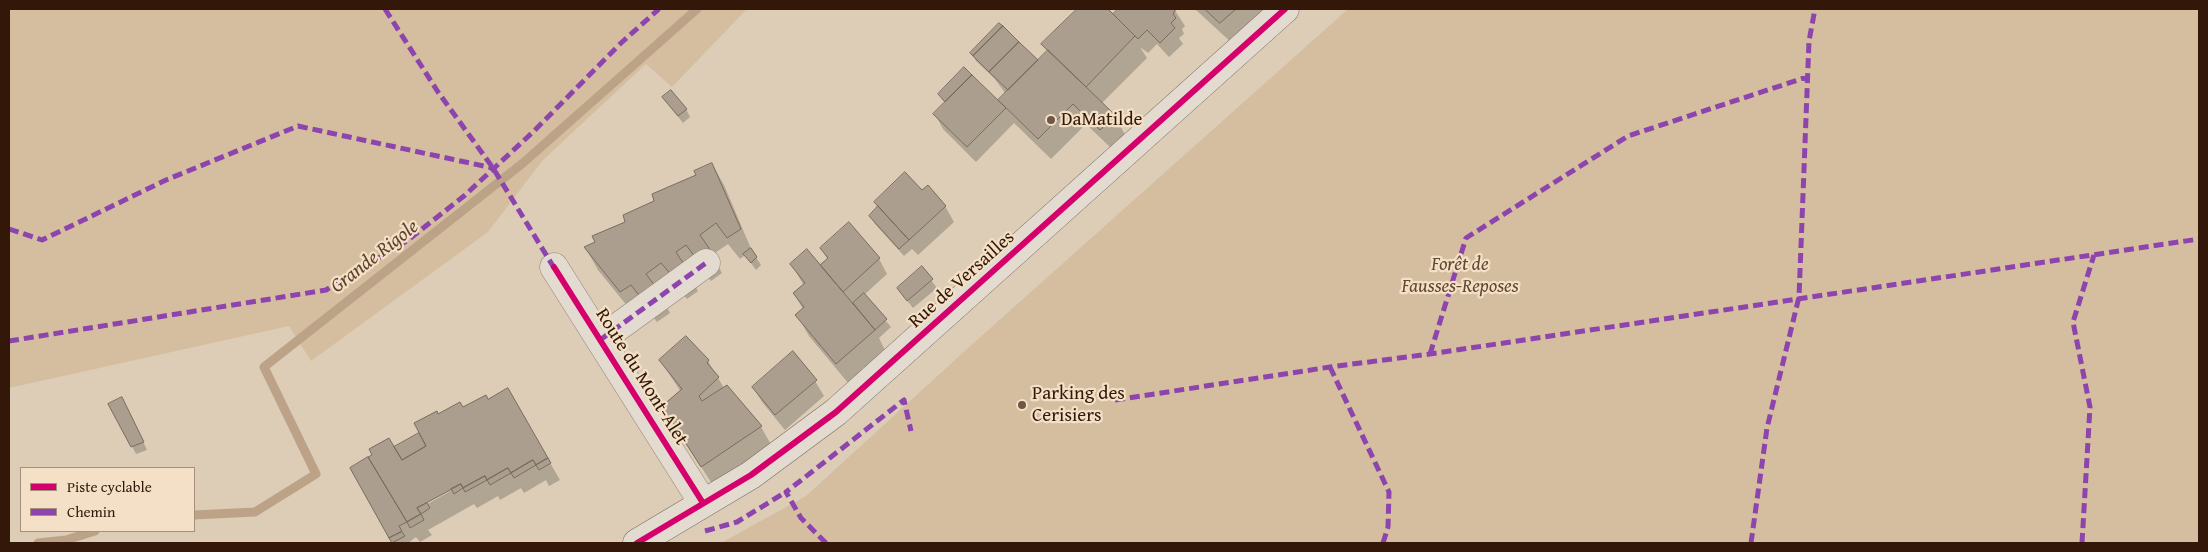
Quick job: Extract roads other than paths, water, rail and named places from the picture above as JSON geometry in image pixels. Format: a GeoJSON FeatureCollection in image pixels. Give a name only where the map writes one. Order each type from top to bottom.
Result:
{"type":"FeatureCollection","features":[{"type":"Feature","properties":{"kind":"main road","name":"Rue de Versailles"},"geometry":{"type":"LineString","coordinates":[[637,543],[751,475],[836,412],[1286,9]]}},
{"type":"Feature","properties":{"kind":"main road","name":"Route du Mont-Alet"},"geometry":{"type":"LineString","coordinates":[[600,340],[706,263]]}},
{"type":"Feature","properties":{"kind":"main road","name":"Route du Mont-Alet"},"geometry":{"type":"LineString","coordinates":[[554,267],[704,504]]}},
{"type":"Feature","properties":{"kind":"waterway","name":"Grande Rigole"},"geometry":{"type":"LineString","coordinates":[[195,515],[255,512],[316,474],[264,367],[523,163],[697,9]]}},
{"type":"Feature","properties":{"kind":"waterway","name":"Grande Rigole"},"geometry":{"type":"LineString","coordinates":[[38,543],[66,540],[92,532]]}},
{"type":"Feature","properties":{"kind":"place","name":"DaMatilde"},"geometry":{"type":"Point","coordinates":[1051,120]}},
{"type":"Feature","properties":{"kind":"place","name":"Parking des Cerisiers"},"geometry":{"type":"Point","coordinates":[1022,405]}},
{"type":"Feature","properties":{"kind":"park label","name":"Forêt de Fausses-Reposes"},"geometry":{"type":"Point","coordinates":[1460,276]}}]}
